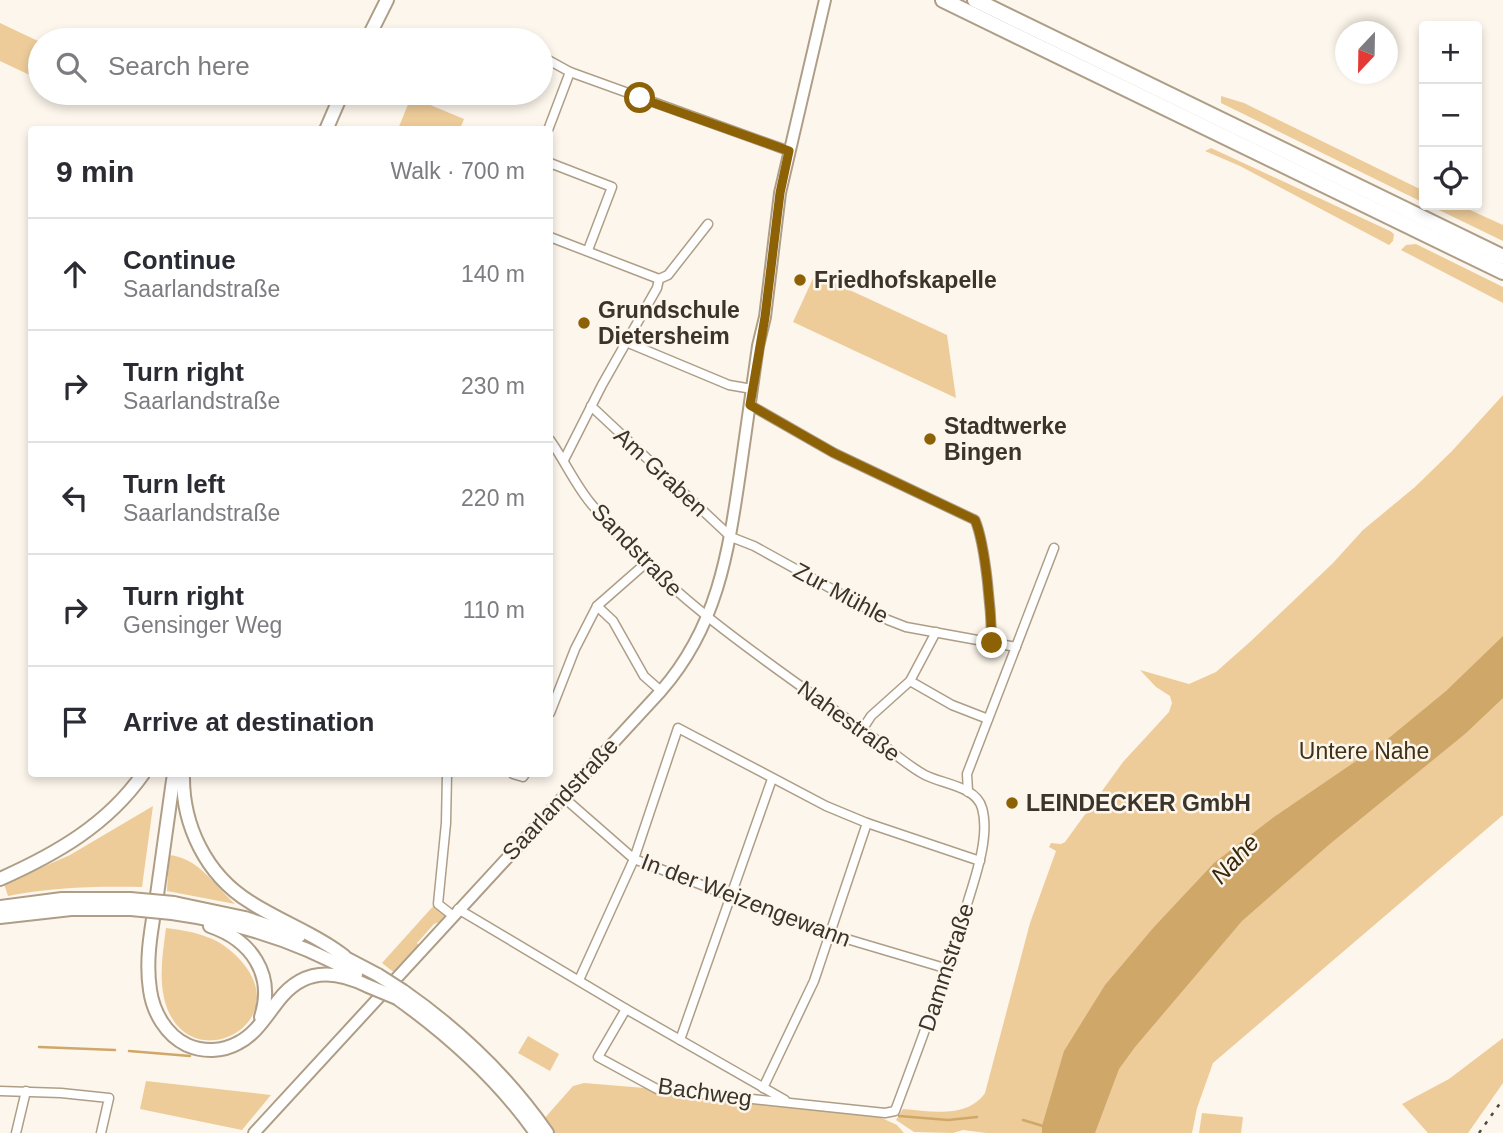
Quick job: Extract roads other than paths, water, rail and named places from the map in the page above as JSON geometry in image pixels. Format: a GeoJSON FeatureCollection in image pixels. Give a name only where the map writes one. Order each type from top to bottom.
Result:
{"type":"FeatureCollection","features":[{"type":"Feature","properties":{"kind":"highway"},"geometry":{"type":"LineString","coordinates":[[373,28],[387,0]]}},
{"type":"Feature","properties":{"kind":"highway"},"geometry":{"type":"LineString","coordinates":[[943,0],[1198,116]]}},
{"type":"Feature","properties":{"kind":"highway"},"geometry":{"type":"LineString","coordinates":[[975,0],[1503,272]]}},
{"type":"Feature","properties":{"kind":"highway"},"geometry":{"type":"LineString","coordinates":[[328,126],[337,105]]}},
{"type":"Feature","properties":{"kind":"highway"},"geometry":{"type":"LineString","coordinates":[[1212,123],[1503,257]]}},
{"type":"Feature","properties":{"kind":"highway"},"geometry":{"type":"LineString","coordinates":[[0,879],[70,843],[94,827],[126,797],[141,777]]}},
{"type":"Feature","properties":{"kind":"highway"},"geometry":{"type":"LineString","coordinates":[[174,777],[149,943],[148,980],[157,1014],[171,1034],[195,1048],[223,1049],[242,1041],[253,1032],[287,990],[309,977],[337,975],[372,981]]}},
{"type":"Feature","properties":{"kind":"highway"},"geometry":{"type":"LineString","coordinates":[[183,777],[190,825],[205,857],[220,878],[251,903],[326,942],[372,981]]}},
{"type":"Feature","properties":{"kind":"highway"},"geometry":{"type":"LineString","coordinates":[[0,907],[62,899],[224,913],[265,924],[344,956]]}},
{"type":"Feature","properties":{"kind":"highway"},"geometry":{"type":"LineString","coordinates":[[0,917],[131,904]]}},
{"type":"Feature","properties":{"kind":"highway"},"geometry":{"type":"LineString","coordinates":[[175,910],[228,933],[243,944],[254,958],[266,990],[265,1005],[253,1032]]}},
{"type":"Feature","properties":{"kind":"highway"},"geometry":{"type":"LineString","coordinates":[[175,910],[268,935],[332,961],[400,995],[446,1023],[489,1062],[519,1095],[547,1133]]}},
{"type":"Feature","properties":{"kind":"highway"},"geometry":{"type":"LineString","coordinates":[[400,995],[501,1088],[536,1133]]}},
{"type":"Feature","properties":{"kind":"main road","name":"Saarlandstraße"},"geometry":{"type":"LineString","coordinates":[[254,1133],[661,691],[687,657],[708,617],[722,578],[731,537],[765,317],[780,193],[825,0]]}},
{"type":"Feature","properties":{"kind":"street"},"geometry":{"type":"LineString","coordinates":[[553,63],[570,72],[789,151]]}},
{"type":"Feature","properties":{"kind":"street"},"geometry":{"type":"LineString","coordinates":[[550,126],[570,72]]}},
{"type":"Feature","properties":{"kind":"street"},"geometry":{"type":"LineString","coordinates":[[553,164],[612,187],[588,250]]}},
{"type":"Feature","properties":{"kind":"street"},"geometry":{"type":"LineString","coordinates":[[553,238],[659,279],[668,275],[708,224]]}},
{"type":"Feature","properties":{"kind":"street"},"geometry":{"type":"LineString","coordinates":[[564,460],[657,288],[659,279]]}},
{"type":"Feature","properties":{"kind":"street"},"geometry":{"type":"LineString","coordinates":[[626,342],[720,382],[752,389]]}},
{"type":"Feature","properties":{"kind":"street"},"geometry":{"type":"LineString","coordinates":[[750,405],[834,453],[975,520],[980,539],[992,643]]}},
{"type":"Feature","properties":{"kind":"street","name":"Am Graben"},"geometry":{"type":"LineString","coordinates":[[591,406],[731,537]]}},
{"type":"Feature","properties":{"kind":"street","name":"Sandstraße"},"geometry":{"type":"LineString","coordinates":[[553,444],[591,505],[646,563],[685,600],[708,617]]}},
{"type":"Feature","properties":{"kind":"street","name":"Zur Mühle"},"geometry":{"type":"LineString","coordinates":[[731,537],[754,546],[888,620],[906,627],[1016,647]]}},
{"type":"Feature","properties":{"kind":"street"},"geometry":{"type":"LineString","coordinates":[[968,792],[967,774],[1054,548]]}},
{"type":"Feature","properties":{"kind":"street"},"geometry":{"type":"LineString","coordinates":[[553,705],[575,649],[597,606],[646,563]]}},
{"type":"Feature","properties":{"kind":"street"},"geometry":{"type":"LineString","coordinates":[[597,606],[613,621],[644,676],[661,691]]}},
{"type":"Feature","properties":{"kind":"street","name":"Nahestraße"},"geometry":{"type":"LineString","coordinates":[[708,617],[925,775],[968,792]]}},
{"type":"Feature","properties":{"kind":"street"},"geometry":{"type":"LineString","coordinates":[[862,730],[872,716],[910,681],[936,632]]}},
{"type":"Feature","properties":{"kind":"street"},"geometry":{"type":"LineString","coordinates":[[910,681],[952,705],[988,719]]}},
{"type":"Feature","properties":{"kind":"street"},"geometry":{"type":"LineString","coordinates":[[579,980],[634,859],[678,728],[825,806],[980,861]]}},
{"type":"Feature","properties":{"kind":"street"},"geometry":{"type":"LineString","coordinates":[[447,777],[446,823],[438,904],[455,912]]}},
{"type":"Feature","properties":{"kind":"street"},"geometry":{"type":"LineString","coordinates":[[680,1040],[772,779]]}},
{"type":"Feature","properties":{"kind":"street","name":"Dammstraße"},"geometry":{"type":"LineString","coordinates":[[895,1111],[948,969],[980,861],[984,820],[982,805],[968,792]]}},
{"type":"Feature","properties":{"kind":"street","name":"In der Weizengewann"},"geometry":{"type":"LineString","coordinates":[[562,796],[634,859],[830,934],[948,969]]}},
{"type":"Feature","properties":{"kind":"street"},"geometry":{"type":"LineString","coordinates":[[763,1088],[814,981],[867,823]]}},
{"type":"Feature","properties":{"kind":"street","name":"Bachweg"},"geometry":{"type":"LineString","coordinates":[[455,912],[790,1102]]}},
{"type":"Feature","properties":{"kind":"street","name":"Bachweg"},"geometry":{"type":"LineString","coordinates":[[626,1009],[598,1057],[657,1089],[885,1113],[895,1111]]}},
{"type":"Feature","properties":{"kind":"street"},"geometry":{"type":"LineString","coordinates":[[0,1091],[109,1098],[101,1133]]}},
{"type":"Feature","properties":{"kind":"street"},"geometry":{"type":"LineString","coordinates":[[16,1133],[26,1091]]}},
{"type":"Feature","properties":{"kind":"water","name":"Nahe"},"geometry":{"type":"Polygon","coordinates":[[[1503,636],[1503,698],[1465,734],[1331,843],[1242,921],[1119,1069],[1095,1133],[1042,1133],[1064,1051],[1105,985],[1154,927],[1214,863],[1274,817],[1384,742],[1446,691],[1503,636]]]}},
{"type":"Feature","properties":{"kind":"waterway"},"geometry":{"type":"LineString","coordinates":[[39,1047],[115,1050]]}},
{"type":"Feature","properties":{"kind":"waterway"},"geometry":{"type":"LineString","coordinates":[[129,1051],[190,1056]]}},
{"type":"Feature","properties":{"kind":"waterway"},"geometry":{"type":"LineString","coordinates":[[899,1116],[948,1120],[977,1117]]}},
{"type":"Feature","properties":{"kind":"waterway"},"geometry":{"type":"LineString","coordinates":[[1023,1120],[1043,1126]]}},
{"type":"Feature","properties":{"kind":"railway"},"geometry":{"type":"LineString","coordinates":[[1479,1133],[1503,1099]]}},
{"type":"Feature","properties":{"kind":"place","name":"Friedhofskapelle"},"geometry":{"type":"Point","coordinates":[800,280]}},
{"type":"Feature","properties":{"kind":"place","name":"Grundschule Dietersheim"},"geometry":{"type":"Point","coordinates":[584,323]}},
{"type":"Feature","properties":{"kind":"place","name":"Stadtwerke Bingen"},"geometry":{"type":"Point","coordinates":[930,439]}},
{"type":"Feature","properties":{"kind":"place","name":"LEINDECKER GmbH"},"geometry":{"type":"Point","coordinates":[1012,803]}},
{"type":"Feature","properties":{"kind":"park label","name":"Untere Nahe"},"geometry":{"type":"Point","coordinates":[1364,751]}}]}
